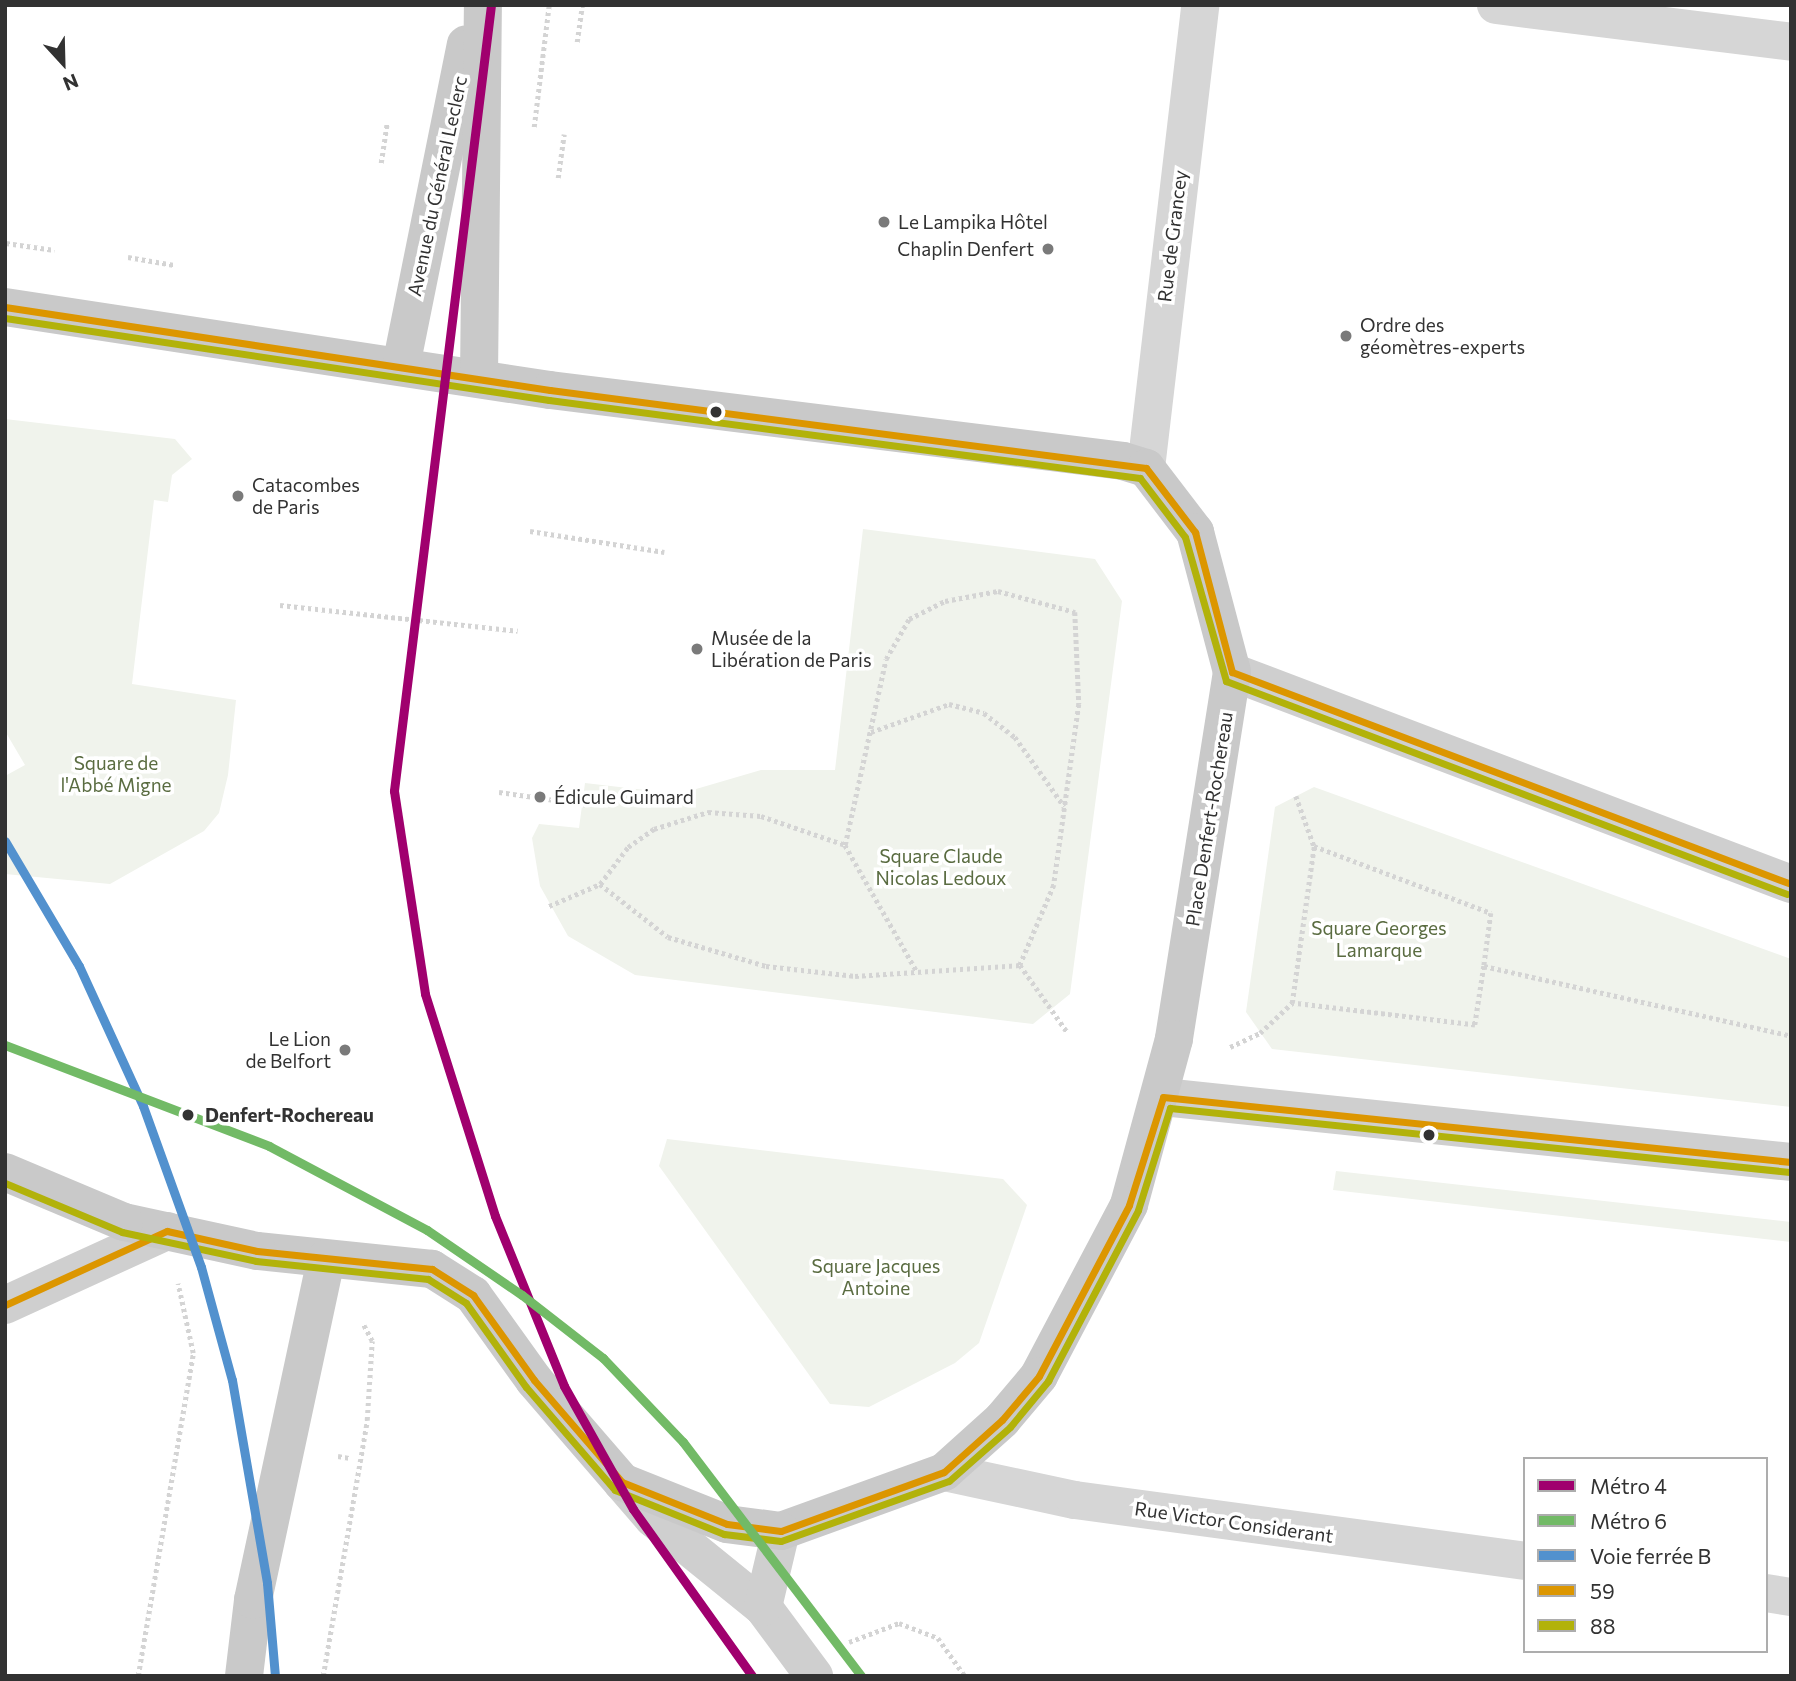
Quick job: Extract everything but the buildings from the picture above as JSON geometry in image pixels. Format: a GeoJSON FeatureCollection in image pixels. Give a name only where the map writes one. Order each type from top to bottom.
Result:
{"type":"FeatureCollection","features":[{"type":"Feature","properties":{"kind":"main road","name":"Avenue du Général Leclerc"},"geometry":{"type":"LineString","coordinates":[[401,366],[474,5]]}},
{"type":"Feature","properties":{"kind":"main road","name":"Avenue du Général Leclerc"},"geometry":{"type":"LineString","coordinates":[[479,378],[483,5]]}},
{"type":"Feature","properties":{"kind":"main road"},"geometry":{"type":"LineString","coordinates":[[5,307],[479,378],[1146,468]]}},
{"type":"Feature","properties":{"kind":"main road","name":"Place Denfert-Rochereau"},"geometry":{"type":"LineString","coordinates":[[622,1482],[727,1524],[781,1531],[944,1472],[1002,1420],[1046,1364],[1129,1205],[1163,1097],[1232,672],[1195,532],[1146,468]]}},
{"type":"Feature","properties":{"kind":"main road"},"geometry":{"type":"LineString","coordinates":[[1232,672],[1791,884]]}},
{"type":"Feature","properties":{"kind":"main road"},"geometry":{"type":"LineString","coordinates":[[1163,1097],[1791,1162]]}},
{"type":"Feature","properties":{"kind":"main road","name":"Place Denfert-Rochereau"},"geometry":{"type":"LineString","coordinates":[[5,1172],[84,1211],[167,1231],[326,1259],[432,1269],[473,1295],[534,1380],[653,1518],[763,1606],[808,1668]]}},
{"type":"Feature","properties":{"kind":"main road"},"geometry":{"type":"LineString","coordinates":[[5,1305],[167,1231]]}},
{"type":"Feature","properties":{"kind":"main road"},"geometry":{"type":"LineString","coordinates":[[244,1676],[256,1587],[326,1259]]}},
{"type":"Feature","properties":{"kind":"main road"},"geometry":{"type":"LineString","coordinates":[[763,1606],[781,1531]]}},
{"type":"Feature","properties":{"kind":"street","name":"Rue de Grancey"},"geometry":{"type":"LineString","coordinates":[[1146,468],[1200,5]]}},
{"type":"Feature","properties":{"kind":"street"},"geometry":{"type":"LineString","coordinates":[[1496,5],[1791,42]]}},
{"type":"Feature","properties":{"kind":"street","name":"Rue Victor Considerant"},"geometry":{"type":"LineString","coordinates":[[944,1472],[1075,1500],[1523,1561]]}},
{"type":"Feature","properties":{"kind":"street"},"geometry":{"type":"LineString","coordinates":[[1768,1593],[1791,1597]]}},
{"type":"Feature","properties":{"kind":"path"},"geometry":{"type":"LineString","coordinates":[[577,42],[582,5]]}},
{"type":"Feature","properties":{"kind":"path"},"geometry":{"type":"LineString","coordinates":[[381,163],[387,122]]}},
{"type":"Feature","properties":{"kind":"path"},"geometry":{"type":"LineString","coordinates":[[558,178],[564,134]]}},
{"type":"Feature","properties":{"kind":"path"},"geometry":{"type":"LineString","coordinates":[[6,243],[54,250]]}},
{"type":"Feature","properties":{"kind":"path"},"geometry":{"type":"LineString","coordinates":[[128,257],[174,265]]}},
{"type":"Feature","properties":{"kind":"path"},"geometry":{"type":"LineString","coordinates":[[530,531],[664,552]]}},
{"type":"Feature","properties":{"kind":"path"},"geometry":{"type":"LineString","coordinates":[[845,845],[886,659],[909,619],[945,601],[998,591],[1075,612],[1079,704],[1054,885],[1020,965]]}},
{"type":"Feature","properties":{"kind":"path"},"geometry":{"type":"LineString","coordinates":[[280,605],[518,631]]}},
{"type":"Feature","properties":{"kind":"path"},"geometry":{"type":"LineString","coordinates":[[870,733],[948,704],[984,713],[1015,737],[1065,806]]}},
{"type":"Feature","properties":{"kind":"path"},"geometry":{"type":"LineString","coordinates":[[499,792],[589,806]]}},
{"type":"Feature","properties":{"kind":"path"},"geometry":{"type":"LineString","coordinates":[[1230,1047],[1260,1032],[1292,1003],[1314,846],[1296,796]]}},
{"type":"Feature","properties":{"kind":"path"},"geometry":{"type":"LineString","coordinates":[[550,906],[600,884],[628,847],[654,829],[708,812],[761,816],[845,845],[916,970]]}},
{"type":"Feature","properties":{"kind":"path"},"geometry":{"type":"LineString","coordinates":[[1292,1003],[1475,1025],[1484,966],[1491,913],[1314,846]]}},
{"type":"Feature","properties":{"kind":"path"},"geometry":{"type":"LineString","coordinates":[[600,884],[642,922],[714,954],[855,976],[1020,965]]}},
{"type":"Feature","properties":{"kind":"path"},"geometry":{"type":"LineString","coordinates":[[1020,965],[1068,1033]]}},
{"type":"Feature","properties":{"kind":"path"},"geometry":{"type":"LineString","coordinates":[[1484,966],[1791,1036]]}},
{"type":"Feature","properties":{"kind":"path"},"geometry":{"type":"LineString","coordinates":[[138,1676],[192,1353],[167,1231]]}},
{"type":"Feature","properties":{"kind":"path"},"geometry":{"type":"LineString","coordinates":[[338,1456],[349,1458]]}},
{"type":"Feature","properties":{"kind":"path"},"geometry":{"type":"LineString","coordinates":[[323,1676],[360,1459]]}},
{"type":"Feature","properties":{"kind":"path"},"geometry":{"type":"LineString","coordinates":[[808,1668],[900,1622],[938,1637],[965,1676]]}},
{"type":"Feature","properties":{"kind":"green space","name":"Square de l'Abbé Migne"},"geometry":{"type":"Polygon","coordinates":[[[5,419],[175,439],[192,459],[172,475],[168,502],[154,500],[132,684],[236,700],[228,775],[219,813],[204,831],[110,884],[5,874],[5,776],[25,765],[5,731],[5,419]]]}},
{"type":"Feature","properties":{"kind":"green space","name":"Square Claude Nicolas Ledoux"},"geometry":{"type":"Polygon","coordinates":[[[863,529],[1095,559],[1122,601],[1070,994],[1033,1024],[635,975],[568,936],[540,886],[532,838],[539,824],[579,828],[585,783],[679,794],[761,770],[835,770],[863,529]]]}},
{"type":"Feature","properties":{"kind":"green space","name":"Square Georges Lamarque"},"geometry":{"type":"Polygon","coordinates":[[[1314,787],[1791,959],[1791,1107],[1272,1049],[1246,1012],[1275,807],[1314,787]]]}},
{"type":"Feature","properties":{"kind":"green space","name":"Square Jacques Antoine"},"geometry":{"type":"Polygon","coordinates":[[[667,1139],[1003,1179],[1027,1205],[979,1343],[955,1363],[869,1407],[830,1404],[659,1166],[667,1139]]]}},
{"type":"Feature","properties":{"kind":"green space"},"geometry":{"type":"Polygon","coordinates":[[[1336,1171],[1791,1222],[1791,1242],[1333,1190],[1336,1171]]]}},
{"type":"Feature","properties":{"kind":"metro line","name":"4"},"geometry":{"type":"LineString","coordinates":[[491,5],[394,791],[425,994],[495,1216],[564,1386],[633,1509],[752,1676]]}},
{"type":"Feature","properties":{"kind":"metro line","name":"6"},"geometry":{"type":"LineString","coordinates":[[5,1045],[269,1146],[427,1230],[522,1295],[603,1358],[683,1442],[861,1676]]}},
{"type":"Feature","properties":{"kind":"rail line","name":"B"},"geometry":{"type":"LineString","coordinates":[[5,841],[79,966],[143,1106],[201,1267],[232,1380],[267,1583],[275,1676]]}},
{"type":"Feature","properties":{"kind":"transit line","name":"59"},"geometry":{"type":"LineString","coordinates":[[5,307],[550,390],[1146,468],[1195,532],[1232,672],[1791,884]]}},
{"type":"Feature","properties":{"kind":"transit line","name":"88"},"geometry":{"type":"LineString","coordinates":[[5,318],[549,400],[1140,478],[1185,537],[1226,681],[1787,894]]}},
{"type":"Feature","properties":{"kind":"transit line","name":"59"},"geometry":{"type":"LineString","coordinates":[[5,1305],[167,1231],[257,1251],[432,1269],[473,1295],[534,1380],[622,1482],[727,1524],[781,1531],[944,1472],[1002,1420],[1039,1376],[1129,1205],[1163,1097],[1791,1162]]}},
{"type":"Feature","properties":{"kind":"transit line","name":"88"},"geometry":{"type":"LineString","coordinates":[[5,1183],[122,1232],[256,1261],[428,1279],[466,1303],[526,1387],[615,1490],[724,1534],[781,1541],[949,1481],[1010,1427],[1048,1381],[1138,1210],[1170,1108],[1790,1172]]}},
{"type":"Feature","properties":{"kind":"place","name":"Le Lampika Hôtel"},"geometry":{"type":"Point","coordinates":[884,222]}},
{"type":"Feature","properties":{"kind":"place","name":"Chaplin Denfert"},"geometry":{"type":"Point","coordinates":[1048,249]}},
{"type":"Feature","properties":{"kind":"place","name":"Ordre des géomètres-experts"},"geometry":{"type":"Point","coordinates":[1346,336]}},
{"type":"Feature","properties":{"kind":"place","name":"Catacombes de Paris"},"geometry":{"type":"Point","coordinates":[238,496]}},
{"type":"Feature","properties":{"kind":"place","name":"Musée de la Libération de Paris"},"geometry":{"type":"Point","coordinates":[697,649]}},
{"type":"Feature","properties":{"kind":"place","name":"Édicule Guimard"},"geometry":{"type":"Point","coordinates":[540,797]}},
{"type":"Feature","properties":{"kind":"place","name":"Le Lion de Belfort"},"geometry":{"type":"Point","coordinates":[345,1050]}},
{"type":"Feature","properties":{"kind":"place","name":"Denfert-Rochereau"},"geometry":{"type":"Point","coordinates":[188,1115]}}]}
